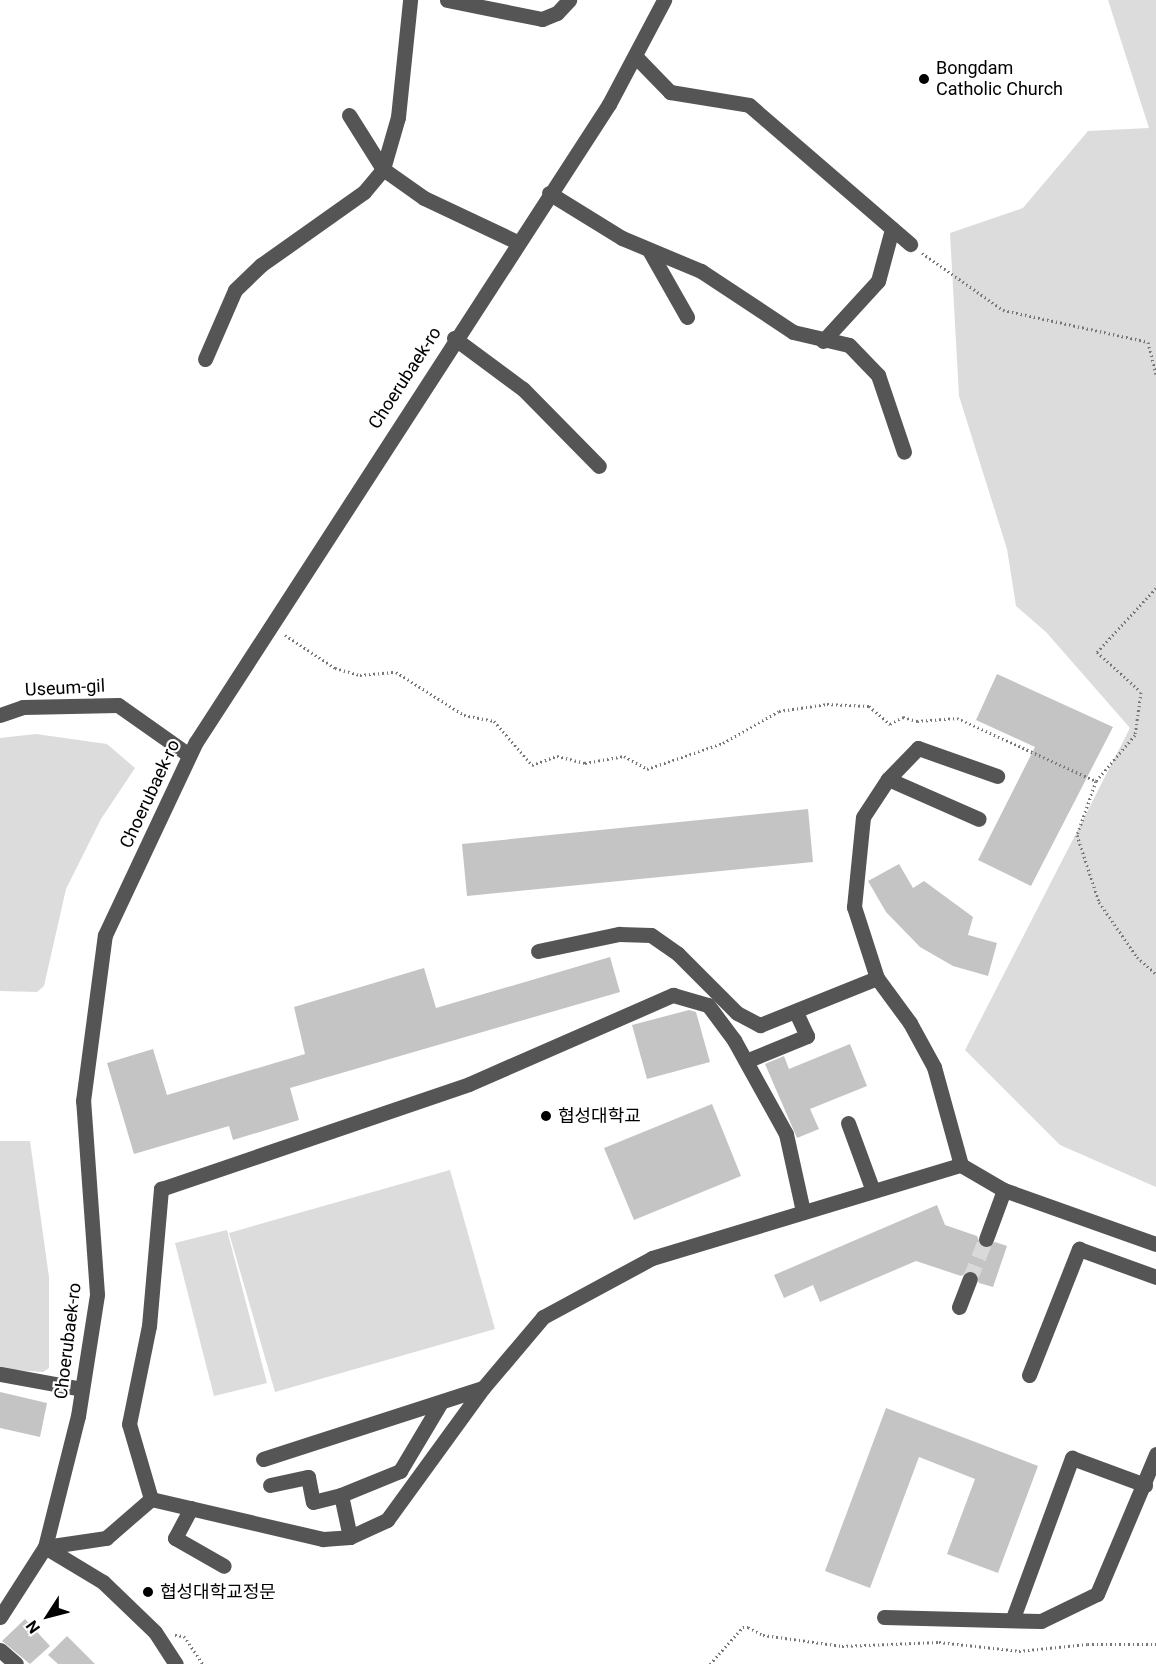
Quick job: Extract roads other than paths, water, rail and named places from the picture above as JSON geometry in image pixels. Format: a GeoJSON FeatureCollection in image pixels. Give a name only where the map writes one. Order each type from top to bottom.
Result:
{"type":"FeatureCollection","features":[{"type":"Feature","properties":{"kind":"street"},"geometry":{"type":"LineString","coordinates":[[205,359],[235,290],[261,265],[364,192],[383,169],[398,117],[410,0]]}},
{"type":"Feature","properties":{"kind":"street"},"geometry":{"type":"LineString","coordinates":[[447,0],[542,20],[569,0]]}},
{"type":"Feature","properties":{"kind":"street","name":"Choerubaek-ro"},"geometry":{"type":"LineString","coordinates":[[0,1617],[45,1547],[82,1389],[97,1294],[83,1101],[105,935],[189,755],[270,625],[636,57],[664,0]]}},
{"type":"Feature","properties":{"kind":"street"},"geometry":{"type":"LineString","coordinates":[[636,57],[670,92],[749,105],[910,244]]}},
{"type":"Feature","properties":{"kind":"street"},"geometry":{"type":"LineString","coordinates":[[349,115],[383,169],[424,198],[517,242]]}},
{"type":"Feature","properties":{"kind":"street"},"geometry":{"type":"LineString","coordinates":[[549,193],[649,250],[701,271],[793,332],[823,341],[849,345],[878,375],[904,452]]}},
{"type":"Feature","properties":{"kind":"street"},"geometry":{"type":"LineString","coordinates":[[823,341],[878,281],[892,229]]}},
{"type":"Feature","properties":{"kind":"street"},"geometry":{"type":"LineString","coordinates":[[649,250],[687,317]]}},
{"type":"Feature","properties":{"kind":"street"},"geometry":{"type":"LineString","coordinates":[[454,338],[523,389],[599,466]]}},
{"type":"Feature","properties":{"kind":"street","name":"Useum-gil"},"geometry":{"type":"LineString","coordinates":[[0,715],[23,707],[118,705],[189,755]]}},
{"type":"Feature","properties":{"kind":"street"},"geometry":{"type":"LineString","coordinates":[[996,776],[918,748],[888,779],[863,817],[854,907],[877,978],[910,1023],[934,1067],[961,1165],[1004,1190],[1156,1244]]}},
{"type":"Feature","properties":{"kind":"street"},"geometry":{"type":"LineString","coordinates":[[888,779],[979,819]]}},
{"type":"Feature","properties":{"kind":"street"},"geometry":{"type":"LineString","coordinates":[[538,951],[619,934],[651,935],[678,954],[737,1013],[760,1025],[877,978]]}},
{"type":"Feature","properties":{"kind":"street"},"geometry":{"type":"LineString","coordinates":[[151,1499],[129,1424],[149,1326],[160,1189],[470,1084],[673,995],[708,1005],[746,1061],[786,1134],[803,1211]]}},
{"type":"Feature","properties":{"kind":"street"},"geometry":{"type":"LineString","coordinates":[[746,1061],[807,1036],[796,1012]]}},
{"type":"Feature","properties":{"kind":"street"},"geometry":{"type":"LineString","coordinates":[[848,1123],[873,1191]]}},
{"type":"Feature","properties":{"kind":"street"},"geometry":{"type":"LineString","coordinates":[[151,1499],[323,1539],[351,1537],[387,1520],[483,1388],[543,1317],[652,1258],[961,1165]]}},
{"type":"Feature","properties":{"kind":"street"},"geometry":{"type":"LineString","coordinates":[[986,1239],[1004,1190]]}},
{"type":"Feature","properties":{"kind":"street"},"geometry":{"type":"LineString","coordinates":[[1029,1374],[1079,1249],[1156,1277]]}},
{"type":"Feature","properties":{"kind":"street"},"geometry":{"type":"LineString","coordinates":[[959,1307],[970,1280]]}},
{"type":"Feature","properties":{"kind":"street"},"geometry":{"type":"LineString","coordinates":[[0,1374],[82,1389]]}},
{"type":"Feature","properties":{"kind":"street"},"geometry":{"type":"LineString","coordinates":[[263,1459],[301,1449],[483,1388]]}},
{"type":"Feature","properties":{"kind":"street"},"geometry":{"type":"LineString","coordinates":[[301,1449],[313,1502],[341,1495],[400,1471],[440,1404]]}},
{"type":"Feature","properties":{"kind":"street"},"geometry":{"type":"LineString","coordinates":[[884,1617],[1013,1618],[1041,1621],[1096,1594],[1145,1485],[1156,1454]]}},
{"type":"Feature","properties":{"kind":"street"},"geometry":{"type":"LineString","coordinates":[[1013,1618],[1071,1458],[1145,1485]]}},
{"type":"Feature","properties":{"kind":"street"},"geometry":{"type":"LineString","coordinates":[[270,1485],[308,1477]]}},
{"type":"Feature","properties":{"kind":"street"},"geometry":{"type":"LineString","coordinates":[[341,1495],[351,1537]]}},
{"type":"Feature","properties":{"kind":"street"},"geometry":{"type":"LineString","coordinates":[[45,1547],[106,1538],[151,1499]]}},
{"type":"Feature","properties":{"kind":"street"},"geometry":{"type":"LineString","coordinates":[[191,1508],[175,1538],[224,1566]]}},
{"type":"Feature","properties":{"kind":"street"},"geometry":{"type":"LineString","coordinates":[[45,1547],[103,1582],[154,1632],[176,1664]]}},
{"type":"Feature","properties":{"kind":"street"},"geometry":{"type":"LineString","coordinates":[[0,1650],[15,1664]]}},
{"type":"Feature","properties":{"kind":"tunnel"},"geometry":{"type":"LineString","coordinates":[[970,1279],[986,1239]]}},
{"type":"Feature","properties":{"kind":"place","name":"Bongdam Catholic Church"},"geometry":{"type":"Point","coordinates":[924,79]}},
{"type":"Feature","properties":{"kind":"place","name":"협성대학교"},"geometry":{"type":"Point","coordinates":[546,1116]}},
{"type":"Feature","properties":{"kind":"place","name":"협성대학교정문"},"geometry":{"type":"Point","coordinates":[148,1592]}}]}
